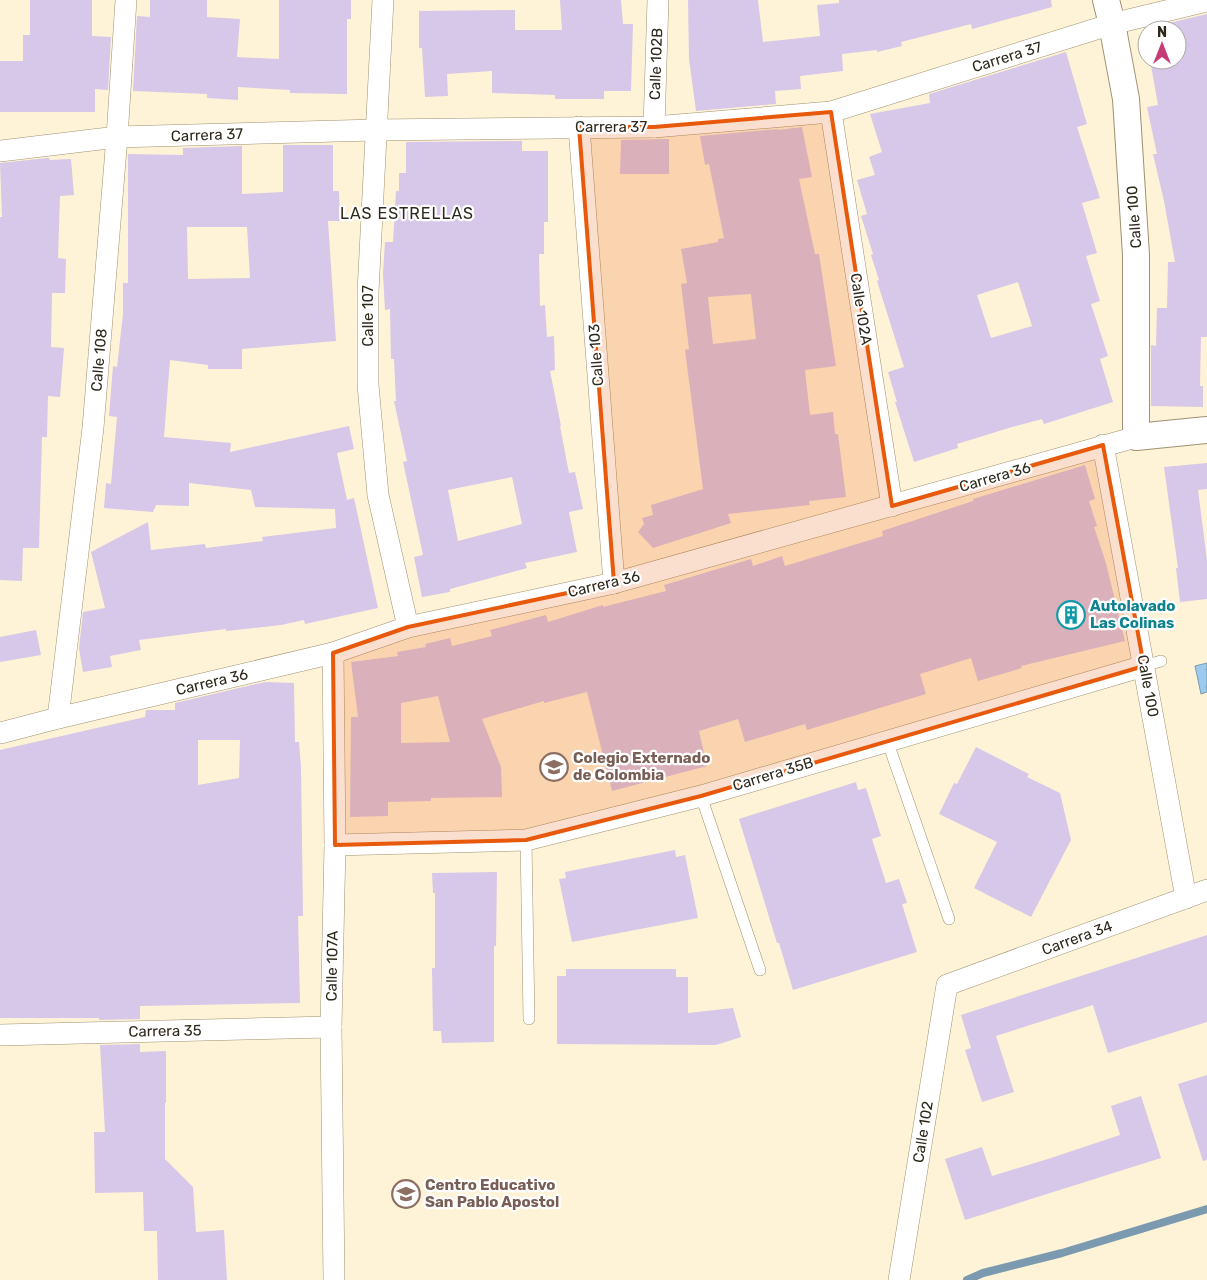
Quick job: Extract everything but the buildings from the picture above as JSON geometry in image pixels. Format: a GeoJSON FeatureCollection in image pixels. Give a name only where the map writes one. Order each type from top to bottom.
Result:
{"type":"FeatureCollection","features":[{"type":"Feature","properties":{"kind":"street","name":"Calle 108"},"geometry":{"type":"LineString","coordinates":[[58,718],[93,428],[117,137],[126,0]]}},
{"type":"Feature","properties":{"kind":"street","name":"Calle 107"},"geometry":{"type":"LineString","coordinates":[[383,0],[368,292],[368,385],[378,495],[408,628]]}},
{"type":"Feature","properties":{"kind":"street","name":"Calle 102B"},"geometry":{"type":"LineString","coordinates":[[654,127],[658,0]]}},
{"type":"Feature","properties":{"kind":"street","name":"Carrera 37"},"geometry":{"type":"LineString","coordinates":[[0,151],[117,137],[376,130],[654,127],[831,112],[1109,12],[1207,1]]}},
{"type":"Feature","properties":{"kind":"street","name":"Calle 100"},"geometry":{"type":"LineString","coordinates":[[1109,12],[1126,100],[1136,254],[1136,437]]}},
{"type":"Feature","properties":{"kind":"street","name":"Calle 102A"},"geometry":{"type":"LineString","coordinates":[[831,112],[892,506]]}},
{"type":"Feature","properties":{"kind":"street","name":"Calle 103"},"geometry":{"type":"LineString","coordinates":[[579,127],[614,583]]}},
{"type":"Feature","properties":{"kind":"street","name":"Carrera 36"},"geometry":{"type":"LineString","coordinates":[[0,733],[334,653],[408,628],[614,583],[1103,445],[1136,437],[1207,430]]}},
{"type":"Feature","properties":{"kind":"street","name":"Calle 100"},"geometry":{"type":"LineString","coordinates":[[1103,445],[1152,664],[1186,898]]}},
{"type":"Feature","properties":{"kind":"street","name":"Calle 107A"},"geometry":{"type":"LineString","coordinates":[[334,653],[335,845],[331,1027],[334,1280]]}},
{"type":"Feature","properties":{"kind":"street","name":"Carrera 35B"},"geometry":{"type":"LineString","coordinates":[[335,845],[526,840],[701,796],[1152,664]]}},
{"type":"Feature","properties":{"kind":"street","name":"Carrera 34"},"geometry":{"type":"LineString","coordinates":[[947,985],[1207,890]]}},
{"type":"Feature","properties":{"kind":"street","name":"Calle 102"},"geometry":{"type":"LineString","coordinates":[[899,1280],[947,985]]}},
{"type":"Feature","properties":{"kind":"street","name":"Carrera 35"},"geometry":{"type":"LineString","coordinates":[[0,1035],[331,1027]]}},
{"type":"Feature","properties":{"kind":"lane"},"geometry":{"type":"LineString","coordinates":[[887,740],[950,919]]}},
{"type":"Feature","properties":{"kind":"lane"},"geometry":{"type":"LineString","coordinates":[[701,796],[760,970]]}},
{"type":"Feature","properties":{"kind":"lane"},"geometry":{"type":"LineString","coordinates":[[526,840],[530,1019]]}},
{"type":"Feature","properties":{"kind":"highlighted area"},"geometry":{"type":"Polygon","coordinates":[[[831,112],[892,506],[1103,445],[1144,666],[701,796],[526,840],[335,845],[333,653],[408,627],[614,583],[579,127],[654,127],[831,112]]]}},
{"type":"Feature","properties":{"kind":"water"},"geometry":{"type":"Polygon","coordinates":[[[1207,663],[1207,692],[1201,694],[1195,666],[1207,663]]]}},
{"type":"Feature","properties":{"kind":"waterway"},"geometry":{"type":"LineString","coordinates":[[967,1280],[983,1273],[1062,1253],[1207,1209]]}},
{"type":"Feature","properties":{"kind":"place","name":"Autolavado Las Colinas"},"geometry":{"type":"Point","coordinates":[1071,615]}},
{"type":"Feature","properties":{"kind":"place","name":"Colegio Externado de Colombia"},"geometry":{"type":"Point","coordinates":[554,767]}},
{"type":"Feature","properties":{"kind":"place","name":"Centro Educativo San Pablo Apostol"},"geometry":{"type":"Point","coordinates":[406,1194]}},
{"type":"Feature","properties":{"kind":"district","name":"LAS ESTRELLAS"},"geometry":{"type":"Point","coordinates":[407,213]}}]}
